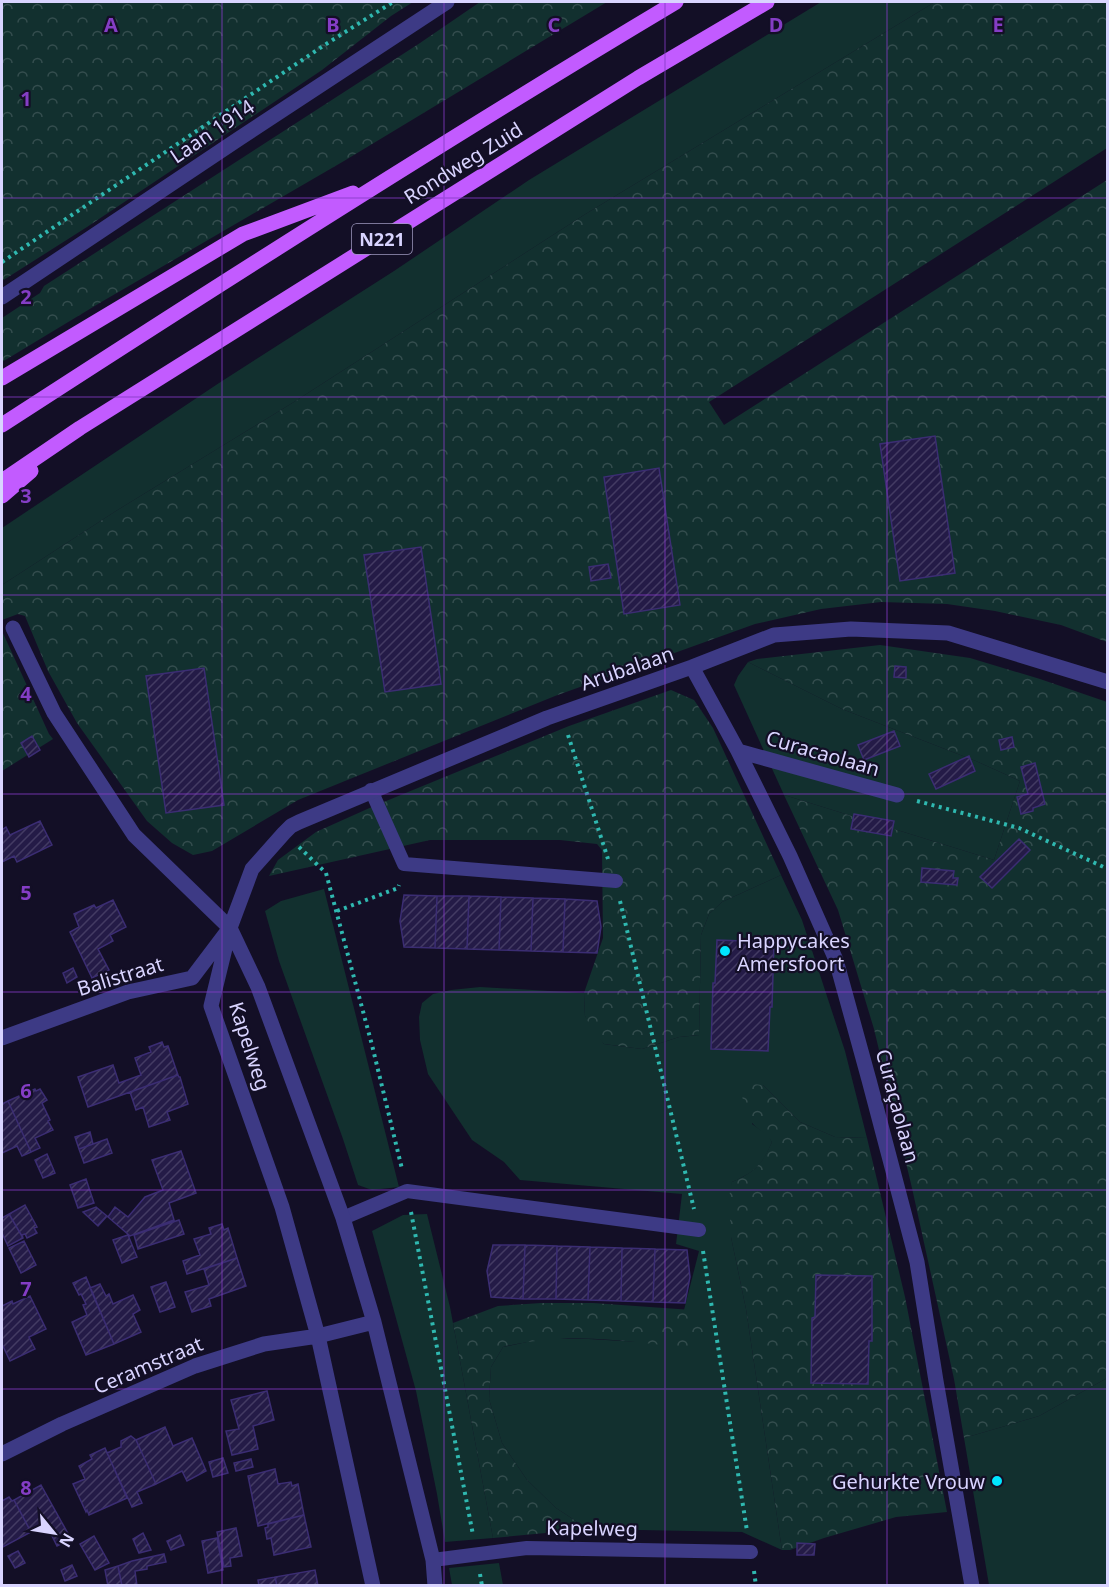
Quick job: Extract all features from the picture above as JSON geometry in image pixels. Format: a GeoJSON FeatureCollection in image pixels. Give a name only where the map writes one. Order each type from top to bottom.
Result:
{"type":"FeatureCollection","features":[{"type":"Feature","properties":{"kind":"main road","name":"Rondweg Zuid"},"geometry":{"type":"LineString","coordinates":[[2,425],[384,181],[675,2]]}},
{"type":"Feature","properties":{"kind":"main road","name":"Rondweg Zuid"},"geometry":{"type":"LineString","coordinates":[[2,481],[80,428],[628,84],[766,2]]}},
{"type":"Feature","properties":{"kind":"main road","name":"N221"},"geometry":{"type":"LineString","coordinates":[[2,378],[243,234],[384,181]]}},
{"type":"Feature","properties":{"kind":"main road","name":"N221"},"geometry":{"type":"LineString","coordinates":[[2,496],[80,428]]}},
{"type":"Feature","properties":{"kind":"street","name":"Laan 1914"},"geometry":{"type":"LineString","coordinates":[[2,297],[447,2]]}},
{"type":"Feature","properties":{"kind":"street"},"geometry":{"type":"LineString","coordinates":[[13,628],[54,713],[134,835],[230,928]]}},
{"type":"Feature","properties":{"kind":"street","name":"Arubalaan"},"geometry":{"type":"LineString","coordinates":[[230,928],[252,869],[291,826],[371,790],[560,713],[692,668],[774,636],[852,629],[948,633],[1107,682]]}},
{"type":"Feature","properties":{"kind":"street","name":"Curaçaolaan"},"geometry":{"type":"LineString","coordinates":[[692,668],[738,750],[790,856],[836,960],[917,1262],[972,1586]]}},
{"type":"Feature","properties":{"kind":"street","name":"Curacaolaan"},"geometry":{"type":"LineString","coordinates":[[738,750],[897,795]]}},
{"type":"Feature","properties":{"kind":"street","name":"Balistraat"},"geometry":{"type":"LineString","coordinates":[[2,1038],[128,992],[192,978],[230,928]]}},
{"type":"Feature","properties":{"kind":"street","name":"Kapelweg"},"geometry":{"type":"LineString","coordinates":[[230,928],[258,987],[344,1218],[374,1322],[433,1560],[435,1586]]}},
{"type":"Feature","properties":{"kind":"street","name":"Kapelweg"},"geometry":{"type":"LineString","coordinates":[[230,928],[211,1006],[282,1208],[318,1336],[373,1586]]}},
{"type":"Feature","properties":{"kind":"street"},"geometry":{"type":"LineString","coordinates":[[318,1336],[374,1322]]}},
{"type":"Feature","properties":{"kind":"street","name":"Ceramstraat"},"geometry":{"type":"LineString","coordinates":[[2,1454],[62,1424],[195,1366],[264,1344],[318,1336]]}},
{"type":"Feature","properties":{"kind":"lane"},"geometry":{"type":"LineString","coordinates":[[371,790],[404,864],[615,881]]}},
{"type":"Feature","properties":{"kind":"lane"},"geometry":{"type":"LineString","coordinates":[[344,1218],[407,1191],[699,1230]]}},
{"type":"Feature","properties":{"kind":"lane","name":"Kapelweg"},"geometry":{"type":"LineString","coordinates":[[433,1560],[527,1548],[751,1552]]}},
{"type":"Feature","properties":{"kind":"path"},"geometry":{"type":"LineString","coordinates":[[2,262],[313,53],[393,2]]}},
{"type":"Feature","properties":{"kind":"path"},"geometry":{"type":"LineString","coordinates":[[560,713],[615,881],[699,1230],[756,1586]]}},
{"type":"Feature","properties":{"kind":"path"},"geometry":{"type":"LineString","coordinates":[[897,795],[1018,828],[1107,868]]}},
{"type":"Feature","properties":{"kind":"path"},"geometry":{"type":"LineString","coordinates":[[337,911],[398,888],[404,864]]}},
{"type":"Feature","properties":{"kind":"green space"},"geometry":{"type":"Polygon","coordinates":[[[2,2],[413,2],[391,16],[322,70],[2,281],[2,2]]]}},
{"type":"Feature","properties":{"kind":"green space"},"geometry":{"type":"Polygon","coordinates":[[[480,2],[607,2],[344,161],[2,362],[2,318],[40,293],[44,286],[480,2]]]}},
{"type":"Feature","properties":{"kind":"green space"},"geometry":{"type":"Polygon","coordinates":[[[821,2],[935,2],[584,215],[294,402],[116,511],[2,585],[2,528],[529,180],[821,2]]]}},
{"type":"Feature","properties":{"kind":"green space"},"geometry":{"type":"Polygon","coordinates":[[[935,2],[1107,2],[1107,148],[709,402],[724,425],[1107,180],[1107,642],[1061,625],[995,611],[947,604],[881,602],[821,609],[755,624],[555,696],[298,800],[212,851],[193,855],[172,843],[147,821],[77,723],[48,671],[25,616],[18,614],[2,620],[2,585],[116,511],[294,402],[584,215],[935,2]]]}},
{"type":"Feature","properties":{"kind":"green space"},"geometry":{"type":"Polygon","coordinates":[[[2,631],[53,739],[2,771],[2,631]]]}},
{"type":"Feature","properties":{"kind":"green space"},"geometry":{"type":"Polygon","coordinates":[[[880,645],[970,658],[1107,702],[1107,1378],[1039,1416],[964,1438],[954,1379],[912,1188],[874,1029],[838,910],[784,795],[994,860],[1020,781],[976,761],[842,709],[748,662],[757,659],[880,645]]]}},
{"type":"Feature","properties":{"kind":"green space"},"geometry":{"type":"Polygon","coordinates":[[[748,662],[842,709],[976,761],[1020,781],[994,860],[784,795],[734,685],[748,662]]]}},
{"type":"Feature","properties":{"kind":"green space"},"geometry":{"type":"Polygon","coordinates":[[[671,690],[694,700],[713,728],[781,875],[722,902],[709,914],[701,935],[699,1035],[679,1037],[642,1049],[604,1044],[592,1030],[585,1016],[584,993],[603,938],[602,850],[597,844],[560,840],[430,840],[269,876],[278,860],[316,832],[569,726],[671,690]]]}},
{"type":"Feature","properties":{"kind":"green space"},"geometry":{"type":"Polygon","coordinates":[[[781,875],[802,920],[845,1051],[867,1138],[835,1137],[800,1122],[763,1085],[752,1124],[768,1135],[772,1142],[757,1167],[732,1182],[731,1237],[746,1309],[782,1550],[742,1532],[588,1529],[556,1508],[527,1480],[502,1443],[489,1399],[491,1367],[503,1347],[541,1339],[641,1342],[692,1310],[684,1310],[699,1251],[676,1244],[682,1194],[520,1180],[504,1162],[472,1140],[428,1074],[420,1040],[419,1017],[422,1003],[433,994],[480,987],[584,993],[585,1016],[604,1044],[642,1049],[679,1037],[699,1035],[701,935],[709,914],[722,902],[781,875]]]}},
{"type":"Feature","properties":{"kind":"green space"},"geometry":{"type":"Polygon","coordinates":[[[324,889],[399,1187],[372,1190],[358,1185],[279,961],[265,911],[281,901],[324,889]]]}},
{"type":"Feature","properties":{"kind":"green space"},"geometry":{"type":"Polygon","coordinates":[[[752,1084],[763,1085],[800,1122],[835,1137],[867,1138],[905,1297],[947,1512],[896,1517],[790,1550],[782,1550],[746,1309],[731,1237],[729,1197],[732,1182],[756,1167],[772,1142],[752,1123],[746,1112],[742,1095],[752,1084]]]}},
{"type":"Feature","properties":{"kind":"green space"},"geometry":{"type":"Polygon","coordinates":[[[427,1214],[450,1307],[493,1538],[445,1542],[416,1391],[372,1231],[403,1215],[427,1214]]]}},
{"type":"Feature","properties":{"kind":"green space"},"geometry":{"type":"Polygon","coordinates":[[[593,1303],[692,1310],[706,1328],[706,1351],[630,1341],[579,1338],[553,1339],[503,1347],[491,1367],[489,1399],[502,1443],[527,1480],[556,1508],[588,1529],[493,1538],[453,1323],[498,1306],[593,1303]]]}},
{"type":"Feature","properties":{"kind":"green space"},"geometry":{"type":"Polygon","coordinates":[[[1107,1378],[1107,1585],[989,1585],[964,1438],[1039,1416],[1107,1378]]]}},
{"type":"Feature","properties":{"kind":"green space"},"geometry":{"type":"Polygon","coordinates":[[[499,1563],[503,1585],[452,1585],[449,1568],[499,1563]]]}},
{"type":"Feature","properties":{"kind":"building"},"geometry":{"type":"Polygon","coordinates":[[[935,436],[955,573],[900,581],[880,444],[935,436]]]}},
{"type":"Feature","properties":{"kind":"building"},"geometry":{"type":"Polygon","coordinates":[[[659,468],[680,605],[624,614],[604,477],[659,468]]]}},
{"type":"Feature","properties":{"kind":"building"},"geometry":{"type":"Polygon","coordinates":[[[421,547],[441,684],[385,692],[364,555],[421,547]]]}},
{"type":"Feature","properties":{"kind":"building"},"geometry":{"type":"Polygon","coordinates":[[[608,564],[611,578],[591,581],[589,567],[608,564]]]}},
{"type":"Feature","properties":{"kind":"building"},"geometry":{"type":"Polygon","coordinates":[[[895,666],[906,667],[906,678],[894,677],[895,666]]]}},
{"type":"Feature","properties":{"kind":"building"},"geometry":{"type":"Polygon","coordinates":[[[204,668],[224,805],[166,813],[146,676],[204,668]]]}},
{"type":"Feature","properties":{"kind":"building"},"geometry":{"type":"Polygon","coordinates":[[[894,731],[900,746],[864,760],[858,745],[894,731]]]}},
{"type":"Feature","properties":{"kind":"building"},"geometry":{"type":"Polygon","coordinates":[[[32,736],[40,750],[29,757],[21,743],[32,736]]]}},
{"type":"Feature","properties":{"kind":"building"},"geometry":{"type":"Polygon","coordinates":[[[1012,737],[1014,747],[1001,750],[999,740],[1012,737]]]}},
{"type":"Feature","properties":{"kind":"building"},"geometry":{"type":"Polygon","coordinates":[[[969,756],[975,771],[936,789],[929,774],[969,756]]]}},
{"type":"Feature","properties":{"kind":"building"},"geometry":{"type":"Polygon","coordinates":[[[1035,763],[1045,804],[1033,808],[1033,811],[1021,814],[1017,797],[1028,794],[1021,767],[1035,763]]]}},
{"type":"Feature","properties":{"kind":"building"},"geometry":{"type":"Polygon","coordinates":[[[854,814],[894,821],[891,836],[851,829],[854,814]]]}},
{"type":"Feature","properties":{"kind":"building"},"geometry":{"type":"Polygon","coordinates":[[[40,821],[52,845],[17,862],[14,856],[2,862],[2,828],[6,827],[10,835],[40,821]]]}},
{"type":"Feature","properties":{"kind":"building"},"geometry":{"type":"Polygon","coordinates":[[[1019,839],[1030,850],[992,888],[980,877],[1019,839]]]}},
{"type":"Feature","properties":{"kind":"building"},"geometry":{"type":"Polygon","coordinates":[[[922,868],[954,871],[953,878],[958,878],[957,885],[921,882],[922,868]]]}},
{"type":"Feature","properties":{"kind":"building"},"geometry":{"type":"Polygon","coordinates":[[[404,895],[437,896],[435,948],[404,947],[400,921],[404,895]]]}},
{"type":"Feature","properties":{"kind":"building"},"geometry":{"type":"Polygon","coordinates":[[[437,896],[469,896],[467,949],[435,948],[437,896]]]}},
{"type":"Feature","properties":{"kind":"building"},"geometry":{"type":"Polygon","coordinates":[[[469,896],[501,897],[499,950],[467,949],[469,896]]]}},
{"type":"Feature","properties":{"kind":"building"},"geometry":{"type":"Polygon","coordinates":[[[501,897],[533,898],[531,951],[499,950],[501,897]]]}},
{"type":"Feature","properties":{"kind":"building"},"geometry":{"type":"Polygon","coordinates":[[[533,898],[565,899],[563,952],[531,951],[533,898]]]}},
{"type":"Feature","properties":{"kind":"building"},"geometry":{"type":"Polygon","coordinates":[[[565,899],[597,901],[601,927],[597,953],[563,952],[565,899]]]}},
{"type":"Feature","properties":{"kind":"building"},"geometry":{"type":"Polygon","coordinates":[[[113,900],[126,927],[110,935],[113,941],[98,949],[109,970],[92,978],[70,932],[79,927],[74,914],[113,900]]]}},
{"type":"Feature","properties":{"kind":"building"},"geometry":{"type":"Polygon","coordinates":[[[717,940],[774,942],[768,1051],[711,1049],[717,940]]]}},
{"type":"Feature","properties":{"kind":"building"},"geometry":{"type":"Polygon","coordinates":[[[73,968],[77,977],[67,983],[63,973],[73,968]]]}},
{"type":"Feature","properties":{"kind":"building"},"geometry":{"type":"Polygon","coordinates":[[[162,1042],[164,1047],[168,1046],[178,1075],[88,1107],[78,1077],[113,1065],[119,1083],[141,1075],[135,1058],[151,1052],[149,1047],[162,1042]]]}},
{"type":"Feature","properties":{"kind":"building"},"geometry":{"type":"Polygon","coordinates":[[[178,1075],[188,1104],[167,1112],[170,1120],[149,1127],[143,1107],[136,1110],[130,1092],[178,1075]]]}},
{"type":"Feature","properties":{"kind":"building"},"geometry":{"type":"Polygon","coordinates":[[[35,1089],[36,1091],[40,1089],[47,1100],[42,1103],[53,1130],[35,1138],[40,1148],[31,1152],[8,1101],[35,1089]]]}},
{"type":"Feature","properties":{"kind":"building"},"geometry":{"type":"Polygon","coordinates":[[[8,1101],[31,1152],[22,1156],[17,1146],[2,1153],[2,1104],[8,1101]]]}},
{"type":"Feature","properties":{"kind":"building"},"geometry":{"type":"Polygon","coordinates":[[[90,1132],[93,1144],[79,1149],[75,1137],[90,1132]]]}},
{"type":"Feature","properties":{"kind":"building"},"geometry":{"type":"Polygon","coordinates":[[[107,1139],[112,1153],[84,1163],[79,1149],[107,1139]]]}},
{"type":"Feature","properties":{"kind":"building"},"geometry":{"type":"Polygon","coordinates":[[[181,1151],[196,1193],[169,1203],[174,1220],[130,1236],[108,1217],[115,1207],[128,1217],[145,1197],[163,1190],[152,1160],[181,1151]]]}},
{"type":"Feature","properties":{"kind":"building"},"geometry":{"type":"Polygon","coordinates":[[[47,1154],[55,1173],[43,1178],[35,1160],[47,1154]]]}},
{"type":"Feature","properties":{"kind":"building"},"geometry":{"type":"Polygon","coordinates":[[[86,1179],[94,1203],[78,1208],[70,1185],[86,1179]]]}},
{"type":"Feature","properties":{"kind":"building"},"geometry":{"type":"Polygon","coordinates":[[[25,1205],[37,1227],[34,1228],[37,1233],[27,1238],[25,1234],[22,1235],[23,1238],[9,1214],[25,1205]]]}},
{"type":"Feature","properties":{"kind":"building"},"geometry":{"type":"Polygon","coordinates":[[[96,1207],[107,1216],[98,1226],[83,1212],[96,1207]]]}},
{"type":"Feature","properties":{"kind":"building"},"geometry":{"type":"Polygon","coordinates":[[[9,1214],[23,1238],[8,1246],[2,1233],[2,1218],[9,1214]]]}},
{"type":"Feature","properties":{"kind":"building"},"geometry":{"type":"Polygon","coordinates":[[[179,1220],[184,1234],[138,1249],[134,1235],[179,1220]]]}},
{"type":"Feature","properties":{"kind":"building"},"geometry":{"type":"Polygon","coordinates":[[[222,1224],[224,1230],[228,1228],[237,1258],[187,1274],[183,1261],[200,1255],[194,1239],[211,1234],[209,1228],[222,1224]]]}},
{"type":"Feature","properties":{"kind":"building"},"geometry":{"type":"Polygon","coordinates":[[[128,1235],[137,1257],[122,1263],[113,1240],[128,1235]]]}},
{"type":"Feature","properties":{"kind":"building"},"geometry":{"type":"Polygon","coordinates":[[[24,1241],[36,1265],[21,1273],[9,1248],[24,1241]]]}},
{"type":"Feature","properties":{"kind":"building"},"geometry":{"type":"Polygon","coordinates":[[[493,1245],[525,1245],[523,1299],[491,1297],[487,1271],[493,1245]]]}},
{"type":"Feature","properties":{"kind":"building"},"geometry":{"type":"Polygon","coordinates":[[[525,1245],[557,1246],[556,1299],[523,1299],[525,1245]]]}},
{"type":"Feature","properties":{"kind":"building"},"geometry":{"type":"Polygon","coordinates":[[[557,1246],[590,1247],[588,1300],[556,1299],[557,1246]]]}},
{"type":"Feature","properties":{"kind":"building"},"geometry":{"type":"Polygon","coordinates":[[[590,1247],[622,1248],[621,1301],[588,1300],[590,1247]]]}},
{"type":"Feature","properties":{"kind":"building"},"geometry":{"type":"Polygon","coordinates":[[[622,1248],[655,1249],[653,1302],[621,1301],[622,1248]]]}},
{"type":"Feature","properties":{"kind":"building"},"geometry":{"type":"Polygon","coordinates":[[[655,1249],[687,1250],[690,1277],[685,1303],[653,1302],[655,1249]]]}},
{"type":"Feature","properties":{"kind":"building"},"geometry":{"type":"Polygon","coordinates":[[[237,1258],[246,1286],[209,1299],[211,1306],[192,1312],[185,1292],[209,1285],[204,1269],[237,1258]]]}},
{"type":"Feature","properties":{"kind":"building"},"geometry":{"type":"Polygon","coordinates":[[[816,1275],[872,1276],[872,1341],[869,1341],[868,1384],[811,1383],[812,1318],[815,1317],[816,1275]]]}},
{"type":"Feature","properties":{"kind":"building"},"geometry":{"type":"Polygon","coordinates":[[[86,1277],[114,1344],[86,1355],[72,1322],[87,1315],[83,1305],[86,1304],[73,1283],[86,1277]]]}},
{"type":"Feature","properties":{"kind":"building"},"geometry":{"type":"Polygon","coordinates":[[[166,1282],[175,1307],[160,1312],[151,1287],[166,1282]]]}},
{"type":"Feature","properties":{"kind":"building"},"geometry":{"type":"Polygon","coordinates":[[[100,1284],[106,1296],[109,1294],[113,1304],[133,1295],[140,1310],[133,1314],[141,1332],[114,1344],[90,1288],[100,1284]]]}},
{"type":"Feature","properties":{"kind":"building"},"geometry":{"type":"Polygon","coordinates":[[[30,1296],[46,1329],[29,1337],[35,1349],[10,1361],[2,1344],[2,1306],[12,1301],[13,1304],[30,1296]]]}},
{"type":"Feature","properties":{"kind":"building"},"geometry":{"type":"Polygon","coordinates":[[[267,1391],[274,1420],[253,1426],[258,1449],[232,1455],[226,1431],[239,1429],[231,1400],[267,1391]]]}},
{"type":"Feature","properties":{"kind":"building"},"geometry":{"type":"Polygon","coordinates":[[[165,1427],[173,1446],[192,1438],[206,1471],[187,1481],[182,1471],[156,1484],[136,1440],[165,1427]]]}},
{"type":"Feature","properties":{"kind":"building"},"geometry":{"type":"Polygon","coordinates":[[[131,1436],[136,1440],[156,1484],[137,1492],[142,1503],[132,1507],[107,1453],[121,1447],[121,1441],[131,1436]]]}},
{"type":"Feature","properties":{"kind":"building"},"geometry":{"type":"Polygon","coordinates":[[[105,1448],[127,1498],[89,1515],[73,1484],[85,1479],[79,1466],[92,1459],[90,1455],[105,1448]]]}},
{"type":"Feature","properties":{"kind":"building"},"geometry":{"type":"Polygon","coordinates":[[[223,1458],[228,1473],[213,1477],[209,1462],[223,1458]]]}},
{"type":"Feature","properties":{"kind":"building"},"geometry":{"type":"Polygon","coordinates":[[[251,1459],[253,1467],[236,1471],[234,1463],[251,1459]]]}},
{"type":"Feature","properties":{"kind":"building"},"geometry":{"type":"Polygon","coordinates":[[[275,1469],[278,1484],[291,1482],[292,1486],[298,1484],[304,1515],[258,1526],[248,1476],[275,1469]]]}},
{"type":"Feature","properties":{"kind":"building"},"geometry":{"type":"Polygon","coordinates":[[[41,1485],[71,1539],[57,1546],[46,1524],[31,1532],[14,1500],[41,1485]]]}},
{"type":"Feature","properties":{"kind":"building"},"geometry":{"type":"Polygon","coordinates":[[[9,1497],[12,1501],[14,1500],[31,1532],[3,1547],[2,1501],[9,1497]]]}},
{"type":"Feature","properties":{"kind":"building"},"geometry":{"type":"Polygon","coordinates":[[[304,1515],[311,1547],[274,1555],[271,1538],[267,1539],[265,1528],[268,1524],[304,1515]]]}},
{"type":"Feature","properties":{"kind":"building"},"geometry":{"type":"Polygon","coordinates":[[[236,1528],[242,1556],[230,1558],[231,1566],[224,1567],[217,1532],[236,1528]]]}},
{"type":"Feature","properties":{"kind":"building"},"geometry":{"type":"Polygon","coordinates":[[[143,1533],[151,1550],[139,1553],[133,1539],[143,1533]]]}},
{"type":"Feature","properties":{"kind":"building"},"geometry":{"type":"Polygon","coordinates":[[[180,1535],[184,1545],[171,1550],[167,1541],[180,1535]]]}},
{"type":"Feature","properties":{"kind":"building"},"geometry":{"type":"Polygon","coordinates":[[[94,1536],[109,1563],[95,1570],[80,1544],[94,1536]]]}},
{"type":"Feature","properties":{"kind":"building"},"geometry":{"type":"Polygon","coordinates":[[[217,1538],[223,1570],[208,1573],[202,1541],[217,1538]]]}},
{"type":"Feature","properties":{"kind":"building"},"geometry":{"type":"Polygon","coordinates":[[[797,1543],[815,1544],[814,1555],[797,1555],[797,1543]]]}},
{"type":"Feature","properties":{"kind":"building"},"geometry":{"type":"Polygon","coordinates":[[[18,1551],[25,1563],[15,1568],[8,1556],[18,1551]]]}},
{"type":"Feature","properties":{"kind":"building"},"geometry":{"type":"Polygon","coordinates":[[[164,1554],[166,1562],[135,1571],[137,1586],[122,1586],[118,1566],[164,1554]]]}},
{"type":"Feature","properties":{"kind":"building"},"geometry":{"type":"Polygon","coordinates":[[[72,1565],[77,1576],[65,1581],[61,1570],[72,1565]]]}},
{"type":"Feature","properties":{"kind":"building"},"geometry":{"type":"Polygon","coordinates":[[[118,1566],[122,1586],[108,1586],[105,1570],[118,1566]]]}},
{"type":"Feature","properties":{"kind":"building"},"geometry":{"type":"Polygon","coordinates":[[[315,1570],[318,1586],[277,1586],[275,1577],[315,1570]]]}},
{"type":"Feature","properties":{"kind":"building"},"geometry":{"type":"Polygon","coordinates":[[[275,1577],[277,1586],[259,1586],[258,1580],[275,1577]]]}},
{"type":"Feature","properties":{"kind":"place","name":"Happycakes Amersfoort"},"geometry":{"type":"Point","coordinates":[725,951]}},
{"type":"Feature","properties":{"kind":"place","name":"Gehurkte Vrouw"},"geometry":{"type":"Point","coordinates":[997,1481]}}]}
